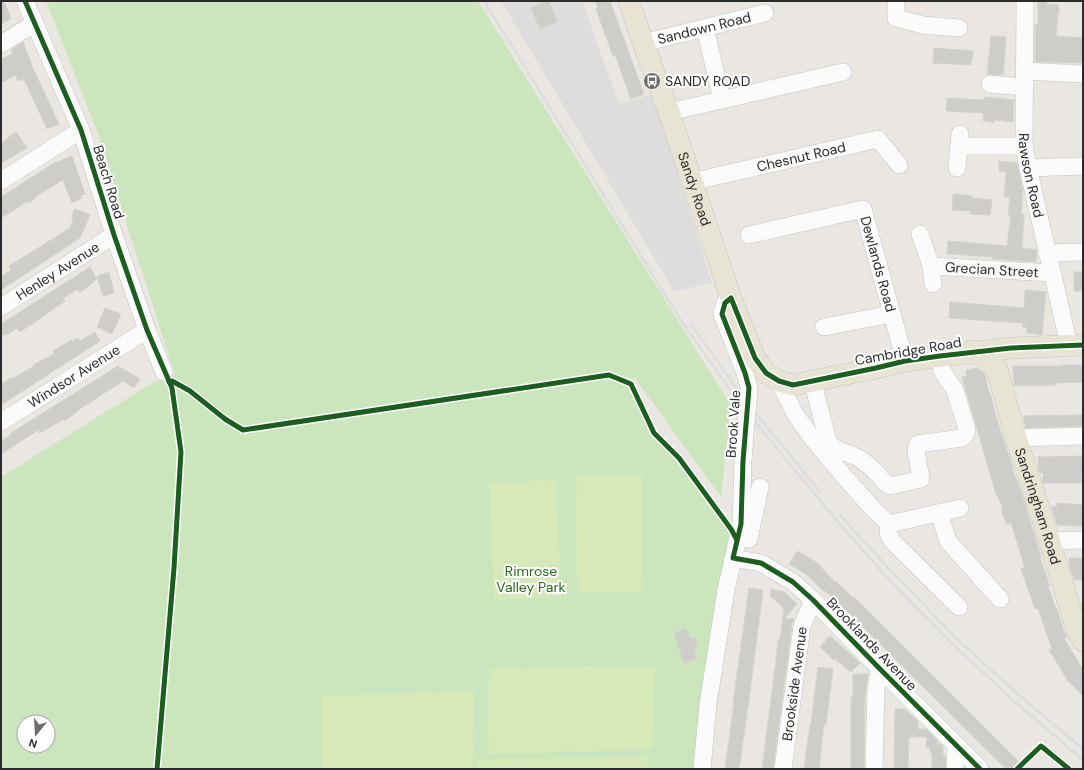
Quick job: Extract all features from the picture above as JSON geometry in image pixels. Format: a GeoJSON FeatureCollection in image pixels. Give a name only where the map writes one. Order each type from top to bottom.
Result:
{"type":"FeatureCollection","features":[{"type":"Feature","properties":{"kind":"main road","name":"Sandy Road"},"geometry":{"type":"LineString","coordinates":[[629,1],[669,112],[731,298],[755,358],[772,377]]}},
{"type":"Feature","properties":{"kind":"main road","name":"Cambridge Road"},"geometry":{"type":"LineString","coordinates":[[772,377],[793,385],[905,361],[940,356],[1011,348],[1076,345]]}},
{"type":"Feature","properties":{"kind":"main road"},"geometry":{"type":"LineString","coordinates":[[997,369],[1003,355],[1011,348]]}},
{"type":"Feature","properties":{"kind":"main road"},"geometry":{"type":"LineString","coordinates":[[972,352],[983,356],[997,369]]}},
{"type":"Feature","properties":{"kind":"main road","name":"Sandringham Road"},"geometry":{"type":"LineString","coordinates":[[997,369],[1016,438],[1077,630],[1083,641]]}},
{"type":"Feature","properties":{"kind":"street","name":"Beach Road"},"geometry":{"type":"LineString","coordinates":[[25,1],[81,130],[114,235],[147,330],[164,372]]}},
{"type":"Feature","properties":{"kind":"street"},"geometry":{"type":"LineString","coordinates":[[896,1],[896,18],[923,25],[959,28]]}},
{"type":"Feature","properties":{"kind":"street","name":"Rawson Road"},"geometry":{"type":"LineString","coordinates":[[1025,1],[1024,146],[1052,273],[1076,345]]}},
{"type":"Feature","properties":{"kind":"street","name":"Sandown Road"},"geometry":{"type":"LineString","coordinates":[[643,43],[765,13]]}},
{"type":"Feature","properties":{"kind":"street"},"geometry":{"type":"LineString","coordinates":[[1,44],[35,23]]}},
{"type":"Feature","properties":{"kind":"street"},"geometry":{"type":"LineString","coordinates":[[705,28],[722,100]]}},
{"type":"Feature","properties":{"kind":"street"},"geometry":{"type":"LineString","coordinates":[[669,112],[842,72]]}},
{"type":"Feature","properties":{"kind":"street"},"geometry":{"type":"LineString","coordinates":[[990,84],[1024,79],[1083,74]]}},
{"type":"Feature","properties":{"kind":"street"},"geometry":{"type":"LineString","coordinates":[[1,181],[81,130]]}},
{"type":"Feature","properties":{"kind":"street","name":"Chesnut Road"},"geometry":{"type":"LineString","coordinates":[[692,182],[878,138],[899,165]]}},
{"type":"Feature","properties":{"kind":"street"},"geometry":{"type":"LineString","coordinates":[[957,168],[960,140],[1024,146]]}},
{"type":"Feature","properties":{"kind":"street"},"geometry":{"type":"LineString","coordinates":[[1028,168],[1083,166]]}},
{"type":"Feature","properties":{"kind":"street","name":"Dewlands Road"},"geometry":{"type":"LineString","coordinates":[[749,235],[863,209],[905,361]]}},
{"type":"Feature","properties":{"kind":"street","name":"Grecian Street"},"geometry":{"type":"LineString","coordinates":[[920,234],[931,266],[933,284]]}},
{"type":"Feature","properties":{"kind":"street","name":"Henley Avenue"},"geometry":{"type":"LineString","coordinates":[[1,307],[114,235]]}},
{"type":"Feature","properties":{"kind":"street"},"geometry":{"type":"LineString","coordinates":[[1047,253],[1083,252]]}},
{"type":"Feature","properties":{"kind":"street","name":"Grecian Street"},"geometry":{"type":"LineString","coordinates":[[931,266],[1052,273]]}},
{"type":"Feature","properties":{"kind":"street","name":"Brook Vale"},"geometry":{"type":"LineString","coordinates":[[702,769],[708,704],[726,590],[741,524],[743,461],[750,388],[722,314],[725,303],[731,298]]}},
{"type":"Feature","properties":{"kind":"street"},"geometry":{"type":"LineString","coordinates":[[824,327],[892,314]]}},
{"type":"Feature","properties":{"kind":"street","name":"Windsor Avenue"},"geometry":{"type":"LineString","coordinates":[[1,422],[147,330]]}},
{"type":"Feature","properties":{"kind":"street"},"geometry":{"type":"LineString","coordinates":[[813,381],[828,440],[831,446],[841,452],[851,454],[861,459],[882,478],[886,485],[890,486],[921,479],[916,450],[918,444],[962,438],[967,430],[955,390],[942,370],[940,356]]}},
{"type":"Feature","properties":{"kind":"street"},"geometry":{"type":"LineString","coordinates":[[772,377],[795,414],[813,439],[874,510],[889,524]]}},
{"type":"Feature","properties":{"kind":"street"},"geometry":{"type":"LineString","coordinates":[[1016,438],[1083,436]]}},
{"type":"Feature","properties":{"kind":"street"},"geometry":{"type":"LineString","coordinates":[[737,540],[749,539],[760,487]]}},
{"type":"Feature","properties":{"kind":"street"},"geometry":{"type":"LineString","coordinates":[[889,524],[960,508]]}},
{"type":"Feature","properties":{"kind":"street"},"geometry":{"type":"LineString","coordinates":[[939,513],[948,541],[1000,599]]}},
{"type":"Feature","properties":{"kind":"street"},"geometry":{"type":"LineString","coordinates":[[889,524],[888,533],[892,541],[959,608]]}},
{"type":"Feature","properties":{"kind":"street"},"geometry":{"type":"LineString","coordinates":[[1049,541],[1083,540]]}},
{"type":"Feature","properties":{"kind":"street","name":"Brooklands Avenue"},"geometry":{"type":"LineString","coordinates":[[733,558],[760,563],[793,582],[814,600],[880,669],[980,769]]}},
{"type":"Feature","properties":{"kind":"street","name":"Brookside Avenue"},"geometry":{"type":"LineString","coordinates":[[783,769],[802,626],[814,600]]}},
{"type":"Feature","properties":{"kind":"street"},"geometry":{"type":"LineString","coordinates":[[874,769],[876,688],[880,669]]}},
{"type":"Feature","properties":{"kind":"street"},"geometry":{"type":"LineString","coordinates":[[955,769],[956,746]]}},
{"type":"Feature","properties":{"kind":"shaded area"},"geometry":{"type":"Polygon","coordinates":[[[501,1],[582,1],[619,104],[653,94],[712,283],[674,291],[501,1]]]}},
{"type":"Feature","properties":{"kind":"green space","name":"Rimrose Valley Park"},"geometry":{"type":"Polygon","coordinates":[[[46,1],[478,1],[731,406],[721,497],[634,377],[631,384],[654,433],[679,458],[731,529],[737,540],[702,769],[1,769],[1,477],[152,383],[175,375],[97,131],[46,1]]]}},
{"type":"Feature","properties":{"kind":"green space"},"geometry":{"type":"Polygon","coordinates":[[[576,474],[642,474],[643,592],[577,592],[576,474]]]}},
{"type":"Feature","properties":{"kind":"green space","name":"Rimrose Valley Park"},"geometry":{"type":"Polygon","coordinates":[[[556,480],[561,597],[494,600],[489,483],[556,480]]]}},
{"type":"Feature","properties":{"kind":"green space"},"geometry":{"type":"Polygon","coordinates":[[[655,666],[653,749],[488,754],[489,668],[655,666]]]}},
{"type":"Feature","properties":{"kind":"green space"},"geometry":{"type":"Polygon","coordinates":[[[474,690],[473,769],[322,769],[322,696],[474,690]]]}},
{"type":"Feature","properties":{"kind":"green space"},"geometry":{"type":"Polygon","coordinates":[[[649,756],[647,769],[477,769],[477,760],[649,756]]]}},
{"type":"Feature","properties":{"kind":"building"},"geometry":{"type":"Polygon","coordinates":[[[1,1],[4,1],[11,19],[1,24],[1,1]]]}},
{"type":"Feature","properties":{"kind":"building"},"geometry":{"type":"Polygon","coordinates":[[[549,1],[557,22],[540,29],[531,8],[549,1]]]}},
{"type":"Feature","properties":{"kind":"building"},"geometry":{"type":"Polygon","coordinates":[[[595,1],[610,1],[644,94],[631,99],[615,55],[613,56],[596,9],[598,8],[595,1]]]}},
{"type":"Feature","properties":{"kind":"building"},"geometry":{"type":"Polygon","coordinates":[[[1038,1],[1046,1],[1047,4],[1059,5],[1056,36],[1083,38],[1083,63],[1035,62],[1035,24],[1038,25],[1038,1]]]}},
{"type":"Feature","properties":{"kind":"building"},"geometry":{"type":"Polygon","coordinates":[[[991,36],[1006,37],[1003,75],[987,75],[991,36]]]}},
{"type":"Feature","properties":{"kind":"building"},"geometry":{"type":"Polygon","coordinates":[[[23,42],[32,66],[59,124],[47,129],[24,79],[18,81],[15,75],[1,83],[1,59],[13,54],[11,50],[23,42]]]}},
{"type":"Feature","properties":{"kind":"building"},"geometry":{"type":"Polygon","coordinates":[[[934,48],[973,51],[971,65],[933,63],[934,48]]]}},
{"type":"Feature","properties":{"kind":"building"},"geometry":{"type":"Polygon","coordinates":[[[984,97],[1014,100],[1013,122],[994,120],[994,123],[983,121],[983,113],[946,111],[947,98],[984,100],[984,97]]]}},
{"type":"Feature","properties":{"kind":"building"},"geometry":{"type":"Polygon","coordinates":[[[16,132],[27,148],[1,163],[1,143],[16,132]]]}},
{"type":"Feature","properties":{"kind":"building"},"geometry":{"type":"Polygon","coordinates":[[[72,156],[85,194],[81,195],[82,198],[72,203],[63,180],[35,197],[36,198],[29,203],[27,202],[1,218],[1,197],[54,163],[72,156]]]}},
{"type":"Feature","properties":{"kind":"building"},"geometry":{"type":"Polygon","coordinates":[[[999,161],[1017,163],[1023,190],[1021,214],[1024,215],[1022,248],[1037,250],[1036,262],[947,254],[948,241],[1007,246],[1011,215],[1008,215],[1010,197],[1004,197],[1006,172],[999,171],[999,161]]]}},
{"type":"Feature","properties":{"kind":"building"},"geometry":{"type":"Polygon","coordinates":[[[953,194],[992,200],[990,215],[970,214],[971,211],[952,210],[953,194]]]}},
{"type":"Feature","properties":{"kind":"building"},"geometry":{"type":"Polygon","coordinates":[[[75,209],[90,215],[80,238],[1,290],[1,277],[11,270],[9,266],[70,228],[73,219],[72,215],[75,209]]]}},
{"type":"Feature","properties":{"kind":"building"},"geometry":{"type":"Polygon","coordinates":[[[90,267],[97,279],[80,293],[78,289],[63,298],[65,301],[20,332],[17,328],[6,335],[1,336],[1,324],[90,267]]]}},
{"type":"Feature","properties":{"kind":"building"},"geometry":{"type":"Polygon","coordinates":[[[109,272],[114,293],[103,296],[97,276],[109,272]]]}},
{"type":"Feature","properties":{"kind":"building"},"geometry":{"type":"Polygon","coordinates":[[[1074,272],[1083,272],[1083,291],[1074,291],[1074,272]]]}},
{"type":"Feature","properties":{"kind":"building"},"geometry":{"type":"Polygon","coordinates":[[[1025,290],[1046,292],[1042,335],[1027,333],[1027,327],[1023,327],[1023,323],[949,318],[950,302],[1024,308],[1025,290]]]}},
{"type":"Feature","properties":{"kind":"building"},"geometry":{"type":"Polygon","coordinates":[[[105,308],[121,314],[112,334],[97,327],[105,308]]]}},
{"type":"Feature","properties":{"kind":"building"},"geometry":{"type":"Polygon","coordinates":[[[95,332],[100,341],[1,405],[1,384],[54,354],[53,351],[71,340],[72,341],[78,338],[80,341],[95,332]]]}},
{"type":"Feature","properties":{"kind":"building"},"geometry":{"type":"Polygon","coordinates":[[[1083,365],[1083,382],[1056,383],[1056,385],[1014,386],[1013,366],[1083,365]]]}},
{"type":"Feature","properties":{"kind":"building"},"geometry":{"type":"Polygon","coordinates":[[[118,366],[140,379],[134,388],[123,381],[80,409],[65,421],[64,419],[40,433],[38,430],[1,454],[1,441],[12,434],[11,433],[118,366]]]}},
{"type":"Feature","properties":{"kind":"building"},"geometry":{"type":"Polygon","coordinates":[[[977,368],[985,374],[997,420],[1022,494],[1041,557],[1040,558],[1050,586],[1048,586],[1066,637],[1064,638],[1083,670],[1083,696],[1068,681],[1049,650],[1052,649],[1038,608],[1035,609],[1021,569],[1025,568],[1011,523],[1006,524],[1001,509],[1003,508],[996,494],[962,377],[967,376],[966,370],[977,368]]]}},
{"type":"Feature","properties":{"kind":"building"},"geometry":{"type":"Polygon","coordinates":[[[1083,415],[1083,426],[1026,428],[1023,416],[1083,415]]]}},
{"type":"Feature","properties":{"kind":"building"},"geometry":{"type":"Polygon","coordinates":[[[1083,456],[1082,483],[1043,483],[1043,473],[1040,473],[1039,470],[1038,457],[1083,456]]]}},
{"type":"Feature","properties":{"kind":"building"},"geometry":{"type":"Polygon","coordinates":[[[1057,503],[1083,505],[1083,526],[1057,525],[1052,506],[1057,507],[1057,503]]]}},
{"type":"Feature","properties":{"kind":"building"},"geometry":{"type":"Polygon","coordinates":[[[797,551],[816,562],[835,582],[836,581],[853,598],[854,597],[1026,769],[1006,769],[842,606],[824,590],[823,591],[806,574],[789,564],[797,551]]]}},
{"type":"Feature","properties":{"kind":"building"},"geometry":{"type":"Polygon","coordinates":[[[1069,558],[1083,558],[1083,580],[1074,580],[1069,564],[1069,558]]]}},
{"type":"Feature","properties":{"kind":"building"},"geometry":{"type":"Polygon","coordinates":[[[749,588],[763,590],[748,707],[739,769],[725,769],[733,703],[749,588]]]}},
{"type":"Feature","properties":{"kind":"building"},"geometry":{"type":"Polygon","coordinates":[[[771,589],[784,592],[797,604],[785,618],[794,619],[773,769],[762,769],[778,639],[780,639],[784,608],[770,596],[771,589]]]}},
{"type":"Feature","properties":{"kind":"building"},"geometry":{"type":"Polygon","coordinates":[[[686,628],[690,639],[695,638],[698,647],[694,649],[697,659],[684,663],[674,633],[686,628]]]}},
{"type":"Feature","properties":{"kind":"building"},"geometry":{"type":"Polygon","coordinates":[[[830,636],[860,663],[851,672],[834,658],[834,660],[820,647],[830,636]]]}},
{"type":"Feature","properties":{"kind":"building"},"geometry":{"type":"Polygon","coordinates":[[[818,667],[833,669],[826,725],[824,724],[819,769],[804,769],[811,724],[818,667]]]}},
{"type":"Feature","properties":{"kind":"building"},"geometry":{"type":"Polygon","coordinates":[[[853,674],[868,674],[865,696],[864,769],[851,769],[851,697],[853,697],[853,674]]]}},
{"type":"Feature","properties":{"kind":"building"},"geometry":{"type":"Polygon","coordinates":[[[895,709],[905,709],[905,711],[918,721],[918,729],[926,729],[937,740],[937,743],[943,746],[943,756],[946,756],[945,769],[932,769],[932,753],[930,753],[930,747],[926,747],[927,737],[909,737],[908,769],[894,769],[895,709]]]}},
{"type":"Feature","properties":{"kind":"railway"},"geometry":{"type":"LineString","coordinates":[[484,1],[678,316],[737,400],[832,515],[890,581],[952,644],[1014,701],[1083,760]]}},
{"type":"Feature","properties":{"kind":"railway"},"geometry":{"type":"LineString","coordinates":[[691,324],[742,396],[820,492]]}},
{"type":"Feature","properties":{"kind":"railway"},"geometry":{"type":"LineString","coordinates":[[840,515],[957,639],[1019,695],[1083,749]]}},
{"type":"Feature","properties":{"kind":"cycle path"},"geometry":{"type":"LineString","coordinates":[[25,1],[81,130],[114,235],[147,330],[172,388],[181,452],[174,568],[157,769]]}},
{"type":"Feature","properties":{"kind":"cycle path"},"geometry":{"type":"LineString","coordinates":[[980,769],[813,600],[793,582],[761,563],[733,558],[741,524],[743,461],[749,388],[745,373],[722,314],[725,303],[731,298],[755,358],[766,373],[779,381],[793,385],[905,361],[940,356],[1011,348],[1083,345]]}},
{"type":"Feature","properties":{"kind":"cycle path"},"geometry":{"type":"LineString","coordinates":[[169,382],[172,381],[190,391],[225,419],[243,430],[609,375],[631,384],[654,433],[679,458],[731,529],[737,540]]}},
{"type":"Feature","properties":{"kind":"cycle path"},"geometry":{"type":"LineString","coordinates":[[1017,769],[1041,746],[1069,769]]}},
{"type":"Feature","properties":{"kind":"place","name":"SANDY ROAD"},"geometry":{"type":"Point","coordinates":[652,81]}}]}
